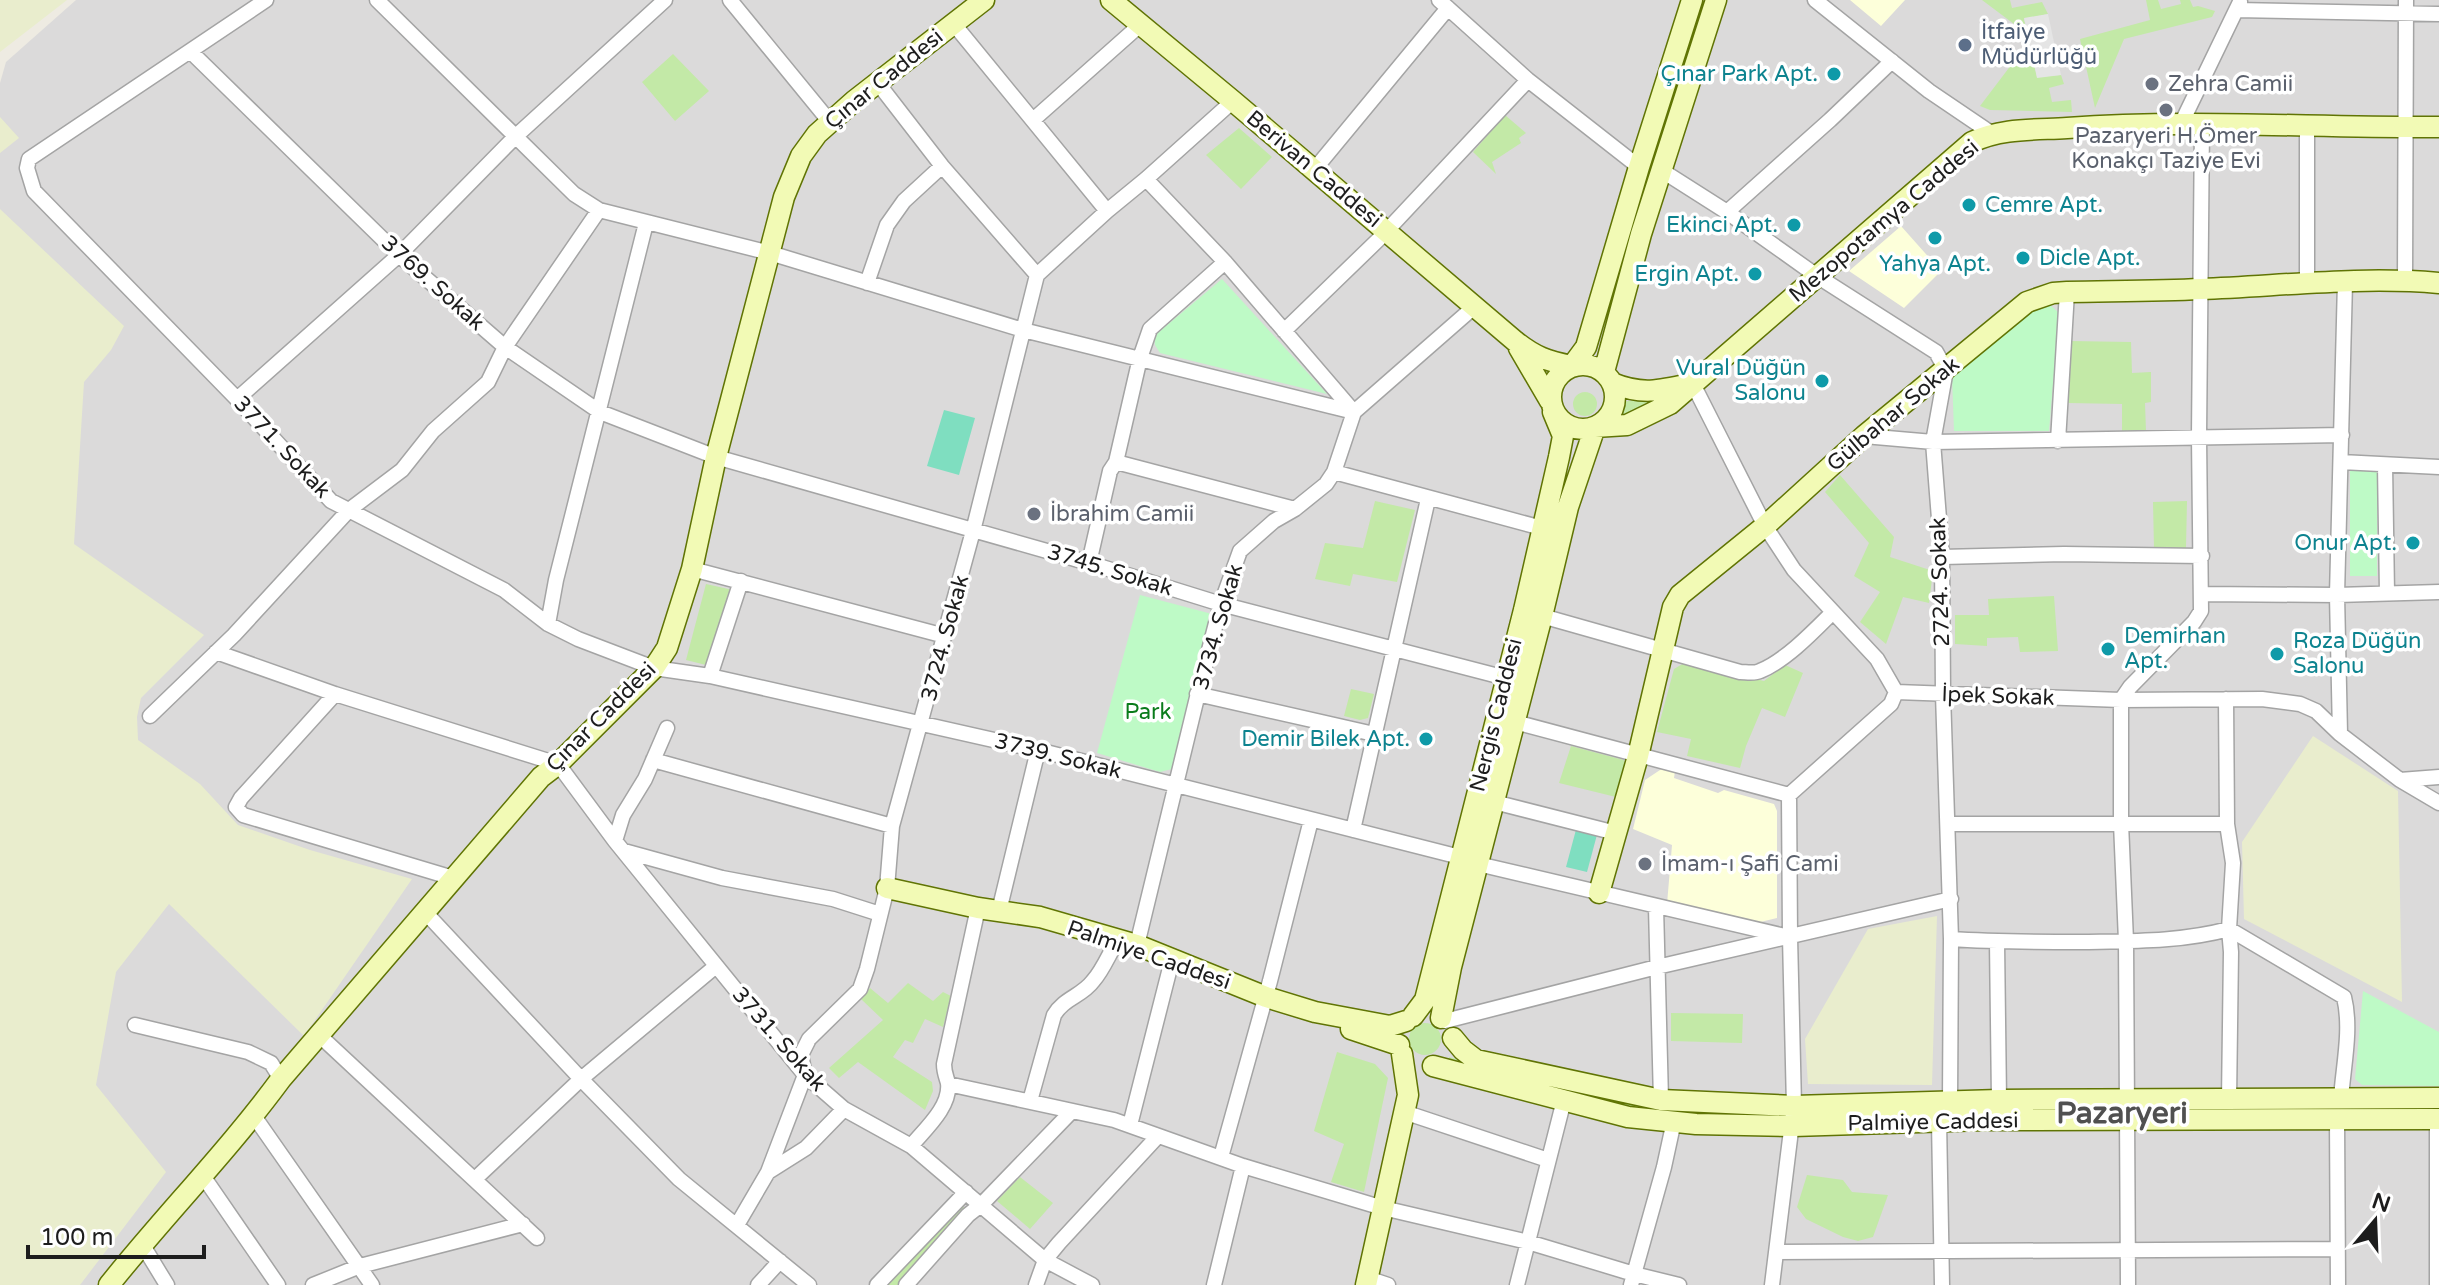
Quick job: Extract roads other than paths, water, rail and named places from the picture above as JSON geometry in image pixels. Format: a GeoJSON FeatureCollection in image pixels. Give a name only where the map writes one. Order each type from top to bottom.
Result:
{"type":"FeatureCollection","features":[{"type":"Feature","properties":{"kind":"street"},"geometry":{"type":"LineString","coordinates":[[190,51],[266,0]]}},
{"type":"Feature","properties":{"kind":"street"},"geometry":{"type":"LineString","coordinates":[[377,0],[574,194],[599,210],[770,253],[1023,330],[1354,412]]}},
{"type":"Feature","properties":{"kind":"street"},"geometry":{"type":"LineString","coordinates":[[237,399],[399,255],[516,136],[665,0]]}},
{"type":"Feature","properties":{"kind":"street"},"geometry":{"type":"LineString","coordinates":[[730,0],[830,122]]}},
{"type":"Feature","properties":{"kind":"street","name":"Çınar Caddesi"},"geometry":{"type":"LineString","coordinates":[[109,1285],[254,1116],[281,1079],[541,777],[558,764],[654,668],[667,648],[692,569],[716,457],[784,197],[801,156],[830,122],[984,0]]}},
{"type":"Feature","properties":{"kind":"street","name":"Berivan Caddesi"},"geometry":{"type":"LineString","coordinates":[[1111,0],[1515,341]]}},
{"type":"Feature","properties":{"kind":"street"},"geometry":{"type":"LineString","coordinates":[[1572,366],[1586,347],[1692,0]]}},
{"type":"Feature","properties":{"kind":"street"},"geometry":{"type":"LineString","coordinates":[[1716,0],[1641,234],[1608,378],[1615,399],[1613,409],[1608,418],[1595,427],[1569,427],[1560,420],[1552,406],[1550,390],[1562,372],[1583,364],[1593,366],[1608,378],[1633,392],[1693,384],[1765,526],[1794,570],[1877,659],[1896,692],[1891,704],[1789,795],[1793,1116],[1772,1285]]}},
{"type":"Feature","properties":{"kind":"street"},"geometry":{"type":"LineString","coordinates":[[1815,0],[1929,91],[1991,133]]}},
{"type":"Feature","properties":{"kind":"street"},"geometry":{"type":"LineString","coordinates":[[1314,170],[1443,4],[1528,80],[1639,167]]}},
{"type":"Feature","properties":{"kind":"street"},"geometry":{"type":"LineString","coordinates":[[2128,1285],[2121,700],[2201,611],[2200,289],[2192,124],[2239,5],[2406,6],[2439,14]]}},
{"type":"Feature","properties":{"kind":"street"},"geometry":{"type":"LineString","coordinates":[[2405,280],[2406,6]]}},
{"type":"Feature","properties":{"kind":"street"},"geometry":{"type":"LineString","coordinates":[[953,23],[1107,211]]}},
{"type":"Feature","properties":{"kind":"street"},"geometry":{"type":"LineString","coordinates":[[1033,120],[1140,25]]}},
{"type":"Feature","properties":{"kind":"street","name":"3771. Sokak"},"geometry":{"type":"LineString","coordinates":[[190,51],[29,159],[27,168],[34,191],[237,399],[331,501],[504,590],[548,624],[654,668]]}},
{"type":"Feature","properties":{"kind":"street","name":"3769. Sokak"},"geometry":{"type":"LineString","coordinates":[[190,51],[399,255],[505,347],[600,412],[716,457]]}},
{"type":"Feature","properties":{"kind":"street"},"geometry":{"type":"LineString","coordinates":[[1727,212],[1892,61]]}},
{"type":"Feature","properties":{"kind":"street"},"geometry":{"type":"LineString","coordinates":[[1284,331],[1386,230],[1528,80]]}},
{"type":"Feature","properties":{"kind":"street"},"geometry":{"type":"LineString","coordinates":[[877,82],[942,166],[1037,275],[1233,101]]}},
{"type":"Feature","properties":{"kind":"street","name":"Mezopotamya Caddesi"},"geometry":{"type":"LineString","coordinates":[[1595,427],[1627,425],[1670,404],[1972,142],[1991,133],[2089,126],[2192,124],[2439,127]]}},
{"type":"Feature","properties":{"kind":"street"},"geometry":{"type":"LineString","coordinates":[[2307,125],[2307,283]]}},
{"type":"Feature","properties":{"kind":"street"},"geometry":{"type":"LineString","coordinates":[[867,283],[887,225],[904,201],[942,166]]}},
{"type":"Feature","properties":{"kind":"street"},"geometry":{"type":"LineString","coordinates":[[1661,170],[1936,352],[1946,370]]}},
{"type":"Feature","properties":{"kind":"street"},"geometry":{"type":"LineString","coordinates":[[1146,179],[1225,262],[1354,412]]}},
{"type":"Feature","properties":{"kind":"street"},"geometry":{"type":"LineString","coordinates":[[150,716],[216,652],[349,510],[402,470],[433,431],[488,382],[505,347],[599,210]]}},
{"type":"Feature","properties":{"kind":"street"},"geometry":{"type":"LineString","coordinates":[[548,624],[556,580],[646,223]]}},
{"type":"Feature","properties":{"kind":"street"},"geometry":{"type":"LineString","coordinates":[[1089,563],[1110,471],[1116,462],[1140,358],[1150,329],[1225,262]]}},
{"type":"Feature","properties":{"kind":"street","name":"3724. Sokak"},"geometry":{"type":"LineString","coordinates":[[737,1225],[768,1172],[805,1075],[801,1055],[809,1039],[860,989],[887,888],[892,826],[973,531],[1037,275]]}},
{"type":"Feature","properties":{"kind":"street","name":"Gülbahar Sokak"},"geometry":{"type":"LineString","coordinates":[[1599,893],[1638,756],[1673,607],[1680,595],[1765,526],[1864,436],[2027,302],[2053,293],[2067,292],[2405,280],[2439,283]]}},
{"type":"Feature","properties":{"kind":"street"},"geometry":{"type":"LineString","coordinates":[[2340,734],[2337,595],[2345,282]]}},
{"type":"Feature","properties":{"kind":"street"},"geometry":{"type":"LineString","coordinates":[[2058,441],[2067,292]]}},
{"type":"Feature","properties":{"kind":"street"},"geometry":{"type":"LineString","coordinates":[[1354,412],[1474,307]]}},
{"type":"Feature","properties":{"kind":"street"},"geometry":{"type":"LineString","coordinates":[[1515,341],[1532,355],[1572,366]]}},
{"type":"Feature","properties":{"kind":"street","name":"Nergis Caddesi"},"geometry":{"type":"LineString","coordinates":[[1446,1026],[1451,967],[1469,861],[1506,678],[1563,436],[1536,374],[1515,341]]}},
{"type":"Feature","properties":{"kind":"street","name":"2724. Sokak"},"geometry":{"type":"LineString","coordinates":[[1946,370],[1933,442],[1942,557],[1943,694],[1951,899],[1950,1101]]}},
{"type":"Feature","properties":{"kind":"street","name":"3734. Sokak"},"geometry":{"type":"LineString","coordinates":[[1030,1101],[1054,1015],[1060,1005],[1082,993],[1127,943],[1176,784],[1221,604],[1240,551],[1274,521],[1326,484],[1334,472],[1354,412]]}},
{"type":"Feature","properties":{"kind":"street","name":"Nergis Caddesi"},"geometry":{"type":"LineString","coordinates":[[1409,1018],[1425,1000],[1469,861],[1494,802],[1568,507],[1595,427]]}},
{"type":"Feature","properties":{"kind":"street"},"geometry":{"type":"LineString","coordinates":[[1864,436],[1933,442],[2342,435]]}},
{"type":"Feature","properties":{"kind":"street","name":"3745. Sokak"},"geometry":{"type":"LineString","coordinates":[[716,457],[1089,563],[1221,604],[1506,678]]}},
{"type":"Feature","properties":{"kind":"street"},"geometry":{"type":"LineString","coordinates":[[1116,462],[1295,509]]}},
{"type":"Feature","properties":{"kind":"street"},"geometry":{"type":"LineString","coordinates":[[2341,462],[2439,467]]}},
{"type":"Feature","properties":{"kind":"street"},"geometry":{"type":"LineString","coordinates":[[2385,465],[2387,593]]}},
{"type":"Feature","properties":{"kind":"street"},"geometry":{"type":"LineString","coordinates":[[1334,472],[1542,528]]}},
{"type":"Feature","properties":{"kind":"street"},"geometry":{"type":"LineString","coordinates":[[1353,830],[1428,499]]}},
{"type":"Feature","properties":{"kind":"street"},"geometry":{"type":"LineString","coordinates":[[1942,557],[2049,554],[2202,556]]}},
{"type":"Feature","properties":{"kind":"street"},"geometry":{"type":"LineString","coordinates":[[692,569],[945,636]]}},
{"type":"Feature","properties":{"kind":"street"},"geometry":{"type":"LineString","coordinates":[[710,676],[741,581]]}},
{"type":"Feature","properties":{"kind":"street"},"geometry":{"type":"LineString","coordinates":[[2202,594],[2439,592]]}},
{"type":"Feature","properties":{"kind":"street"},"geometry":{"type":"LineString","coordinates":[[1542,616],[1740,672],[1759,672],[1795,648],[1832,613]]}},
{"type":"Feature","properties":{"kind":"street"},"geometry":{"type":"LineString","coordinates":[[216,652],[335,694],[558,764]]}},
{"type":"Feature","properties":{"kind":"street","name":"3739. Sokak"},"geometry":{"type":"LineString","coordinates":[[654,668],[710,676],[1038,750],[1469,861],[1790,937]]}},
{"type":"Feature","properties":{"kind":"street","name":"İpek Sokak"},"geometry":{"type":"LineString","coordinates":[[1896,692],[2121,700],[2262,699],[2300,704],[2316,711],[2340,734],[2400,780],[2439,803]]}},
{"type":"Feature","properties":{"kind":"street"},"geometry":{"type":"LineString","coordinates":[[335,694],[236,807],[243,815],[453,878]]}},
{"type":"Feature","properties":{"kind":"street"},"geometry":{"type":"LineString","coordinates":[[1197,694],[1374,734]]}},
{"type":"Feature","properties":{"kind":"street"},"geometry":{"type":"LineString","coordinates":[[2226,699],[2227,824],[2233,863],[2229,929],[2229,1100]]}},
{"type":"Feature","properties":{"kind":"street"},"geometry":{"type":"LineString","coordinates":[[1515,722],[1789,795]]}},
{"type":"Feature","properties":{"kind":"street"},"geometry":{"type":"LineString","coordinates":[[667,728],[645,779],[623,815],[619,846],[722,878],[833,899],[880,914]]}},
{"type":"Feature","properties":{"kind":"street"},"geometry":{"type":"LineString","coordinates":[[999,911],[1038,750]]}},
{"type":"Feature","properties":{"kind":"street"},"geometry":{"type":"LineString","coordinates":[[653,760],[892,826]]}},
{"type":"Feature","properties":{"kind":"street","name":"3731. Sokak"},"geometry":{"type":"LineString","coordinates":[[558,764],[619,846],[805,1075],[844,1109],[911,1146],[1045,1260],[1092,1285]]}},
{"type":"Feature","properties":{"kind":"street"},"geometry":{"type":"LineString","coordinates":[[2400,780],[2439,777]]}},
{"type":"Feature","properties":{"kind":"street"},"geometry":{"type":"LineString","coordinates":[[1494,802],[1616,833]]}},
{"type":"Feature","properties":{"kind":"street"},"geometry":{"type":"LineString","coordinates":[[1221,1157],[1311,820]]}},
{"type":"Feature","properties":{"kind":"street"},"geometry":{"type":"LineString","coordinates":[[1948,824],[2227,824]]}},
{"type":"Feature","properties":{"kind":"street","name":"Palmiye Caddesi"},"geometry":{"type":"LineString","coordinates":[[887,888],[978,908],[1040,917],[1127,943],[1266,997],[1315,1012],[1400,1050]]}},
{"type":"Feature","properties":{"kind":"street"},"geometry":{"type":"LineString","coordinates":[[1446,1026],[1657,967],[1951,899]]}},
{"type":"Feature","properties":{"kind":"street"},"geometry":{"type":"LineString","coordinates":[[1656,907],[1661,1100]]}},
{"type":"Feature","properties":{"kind":"street"},"geometry":{"type":"LineString","coordinates":[[911,1146],[936,1117],[945,1100],[948,1084],[944,1064],[978,908]]}},
{"type":"Feature","properties":{"kind":"street"},"geometry":{"type":"LineString","coordinates":[[424,911],[679,1179],[809,1285]]}},
{"type":"Feature","properties":{"kind":"street"},"geometry":{"type":"LineString","coordinates":[[1951,939],[1997,942],[2126,941],[2200,937],[2229,929],[2344,997],[2346,1036],[2341,1099]]}},
{"type":"Feature","properties":{"kind":"street"},"geometry":{"type":"LineString","coordinates":[[1997,942],[1999,1100]]}},
{"type":"Feature","properties":{"kind":"street"},"geometry":{"type":"LineString","coordinates":[[1130,1125],[1172,960]]}},
{"type":"Feature","properties":{"kind":"street"},"geometry":{"type":"LineString","coordinates":[[475,1179],[581,1079],[716,966]]}},
{"type":"Feature","properties":{"kind":"street","name":"Palmiye Caddesi"},"geometry":{"type":"LineString","coordinates":[[1315,1012],[1390,1026],[1409,1018]]}},
{"type":"Feature","properties":{"kind":"street"},"geometry":{"type":"LineString","coordinates":[[1388,1285],[1366,1282],[1406,1104],[1398,1037],[1409,1018],[1429,1013],[1446,1026],[1448,1055],[1432,1066],[1406,1104]]}},
{"type":"Feature","properties":{"kind":"street"},"geometry":{"type":"LineString","coordinates":[[135,1025],[248,1052],[271,1063],[281,1079]]}},
{"type":"Feature","properties":{"kind":"street","name":"Palmiye Caddesi"},"geometry":{"type":"LineString","coordinates":[[1446,1026],[1463,1050],[1476,1060],[1661,1100],[1793,1116],[1939,1121],[2126,1110],[2229,1100],[2341,1099],[2438,1112]]}},
{"type":"Feature","properties":{"kind":"street"},"geometry":{"type":"LineString","coordinates":[[319,1035],[537,1238]]}},
{"type":"Feature","properties":{"kind":"street"},"geometry":{"type":"LineString","coordinates":[[1400,1050],[1415,1065],[1432,1066]]}},
{"type":"Feature","properties":{"kind":"street","name":"Palmiye Caddesi"},"geometry":{"type":"LineString","coordinates":[[1432,1066],[1628,1117],[1674,1121],[1793,1116],[1950,1101],[1999,1100],[2126,1110],[2337,1120],[2438,1112]]}},
{"type":"Feature","properties":{"kind":"street"},"geometry":{"type":"LineString","coordinates":[[948,1084],[1130,1125],[1243,1166],[1383,1208],[1528,1242],[1632,1280],[1679,1285]]}},
{"type":"Feature","properties":{"kind":"street"},"geometry":{"type":"LineString","coordinates":[[1517,1285],[1564,1100]]}},
{"type":"Feature","properties":{"kind":"street"},"geometry":{"type":"LineString","coordinates":[[1406,1104],[1548,1160]]}},
{"type":"Feature","properties":{"kind":"street"},"geometry":{"type":"LineString","coordinates":[[768,1172],[806,1148],[844,1109]]}},
{"type":"Feature","properties":{"kind":"street"},"geometry":{"type":"LineString","coordinates":[[906,1285],[968,1215],[1072,1111]]}},
{"type":"Feature","properties":{"kind":"street"},"geometry":{"type":"LineString","coordinates":[[2437,1285],[2438,1112]]}},
{"type":"Feature","properties":{"kind":"street"},"geometry":{"type":"LineString","coordinates":[[254,1116],[372,1285]]}},
{"type":"Feature","properties":{"kind":"street"},"geometry":{"type":"LineString","coordinates":[[2337,1120],[2338,1285]]}},
{"type":"Feature","properties":{"kind":"street"},"geometry":{"type":"LineString","coordinates":[[1632,1280],[1674,1121]]}},
{"type":"Feature","properties":{"kind":"street"},"geometry":{"type":"LineString","coordinates":[[1939,1121],[1942,1285]]}},
{"type":"Feature","properties":{"kind":"street"},"geometry":{"type":"LineString","coordinates":[[1036,1285],[1045,1260],[1158,1136]]}},
{"type":"Feature","properties":{"kind":"street"},"geometry":{"type":"LineString","coordinates":[[1214,1285],[1243,1166]]}},
{"type":"Feature","properties":{"kind":"street"},"geometry":{"type":"LineString","coordinates":[[203,1176],[278,1285]]}},
{"type":"Feature","properties":{"kind":"street"},"geometry":{"type":"LineString","coordinates":[[877,1285],[966,1192]]}},
{"type":"Feature","properties":{"kind":"street"},"geometry":{"type":"LineString","coordinates":[[313,1285],[360,1266],[523,1224]]}},
{"type":"Feature","properties":{"kind":"street"},"geometry":{"type":"LineString","coordinates":[[142,1244],[167,1285]]}},
{"type":"Feature","properties":{"kind":"street"},"geometry":{"type":"LineString","coordinates":[[1777,1252],[2337,1249]]}},
{"type":"Feature","properties":{"kind":"street"},"geometry":{"type":"LineString","coordinates":[[758,1285],[780,1261]]}},
{"type":"Feature","properties":{"kind":"place","name":"İtfaiye Müdürlüğü"},"geometry":{"type":"Point","coordinates":[1965,45]}},
{"type":"Feature","properties":{"kind":"place","name":"Çınar Park Apt."},"geometry":{"type":"Point","coordinates":[1834,74]}},
{"type":"Feature","properties":{"kind":"place","name":"Zehra Camii"},"geometry":{"type":"Point","coordinates":[2152,84]}},
{"type":"Feature","properties":{"kind":"place","name":"Pazaryeri H.Ömer Konakçı Taziye Evi"},"geometry":{"type":"Point","coordinates":[2166,110]}},
{"type":"Feature","properties":{"kind":"place","name":"Cemre Apt."},"geometry":{"type":"Point","coordinates":[1969,205]}},
{"type":"Feature","properties":{"kind":"place","name":"Ekinci Apt."},"geometry":{"type":"Point","coordinates":[1794,225]}},
{"type":"Feature","properties":{"kind":"place","name":"Yahya Apt."},"geometry":{"type":"Point","coordinates":[1935,238]}},
{"type":"Feature","properties":{"kind":"place","name":"Dicle Apt."},"geometry":{"type":"Point","coordinates":[2023,258]}},
{"type":"Feature","properties":{"kind":"place","name":"Ergin Apt."},"geometry":{"type":"Point","coordinates":[1755,274]}},
{"type":"Feature","properties":{"kind":"place","name":"Vural Düğün Salonu"},"geometry":{"type":"Point","coordinates":[1822,381]}},
{"type":"Feature","properties":{"kind":"place","name":"İbrahim Camii"},"geometry":{"type":"Point","coordinates":[1034,514]}},
{"type":"Feature","properties":{"kind":"place","name":"Onur Apt."},"geometry":{"type":"Point","coordinates":[2413,543]}},
{"type":"Feature","properties":{"kind":"place","name":"Demirhan Apt."},"geometry":{"type":"Point","coordinates":[2108,649]}},
{"type":"Feature","properties":{"kind":"place","name":"Roza Düğün Salonu"},"geometry":{"type":"Point","coordinates":[2277,654]}},
{"type":"Feature","properties":{"kind":"place","name":"Demir Bilek Apt."},"geometry":{"type":"Point","coordinates":[1426,739]}},
{"type":"Feature","properties":{"kind":"place","name":"İmam-ı Şafi Cami"},"geometry":{"type":"Point","coordinates":[1645,864]}},
{"type":"Feature","properties":{"kind":"district","name":"Pazaryeri"},"geometry":{"type":"Point","coordinates":[2122,1113]}},
{"type":"Feature","properties":{"kind":"park label","name":"Park"},"geometry":{"type":"Point","coordinates":[1148,712]}}]}
